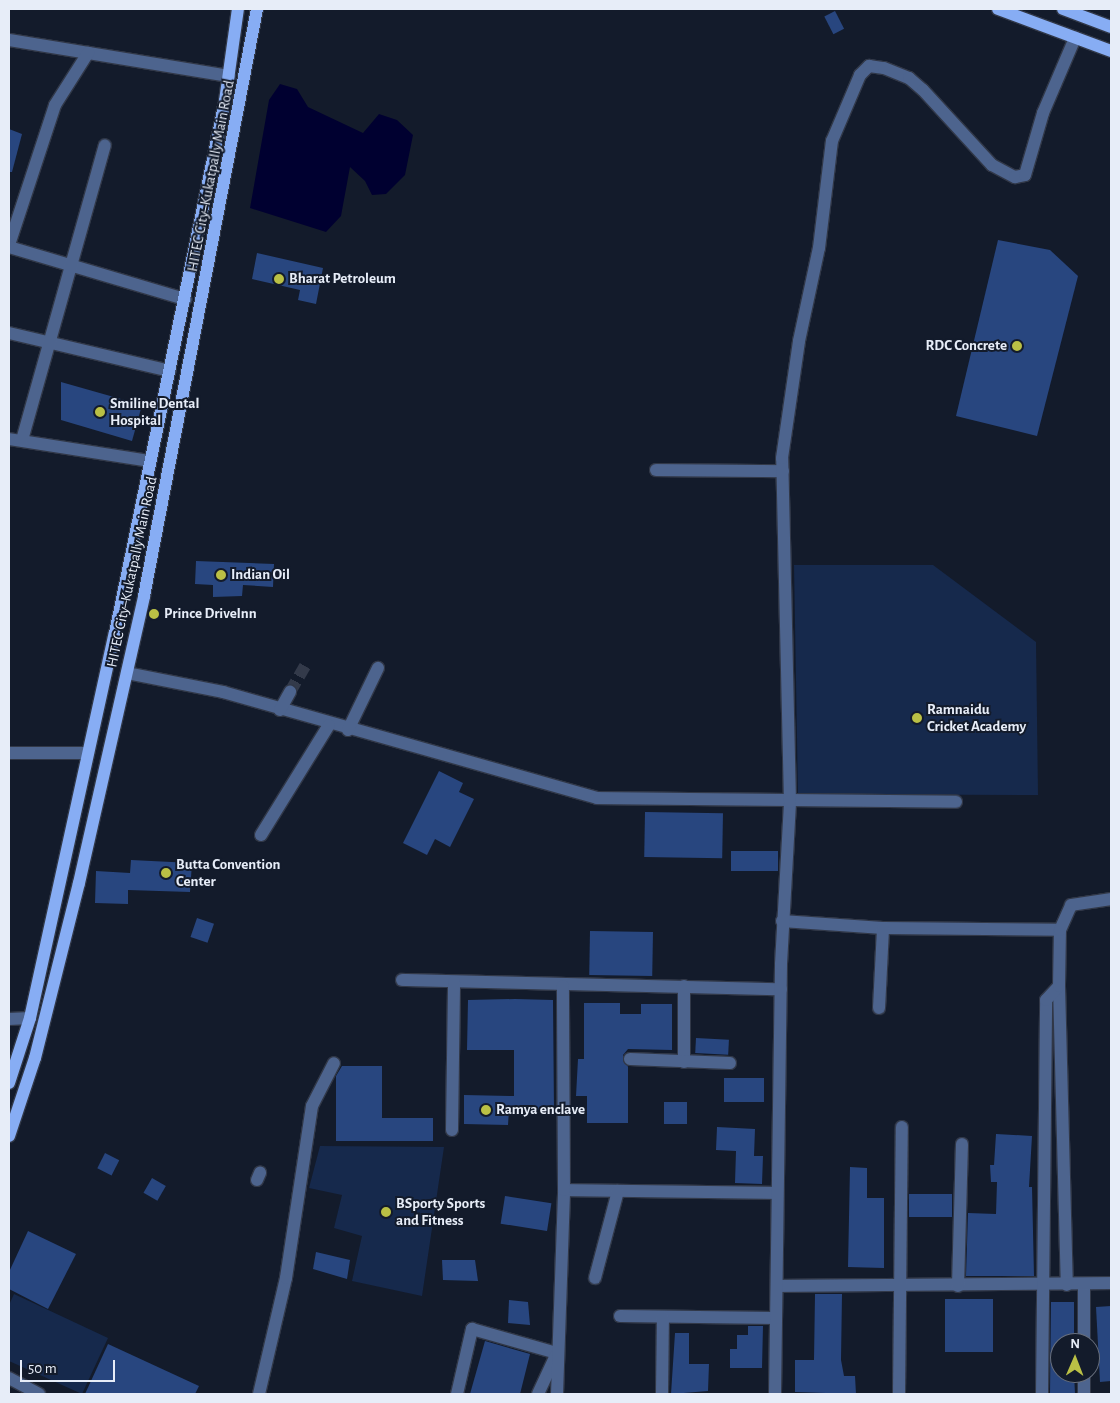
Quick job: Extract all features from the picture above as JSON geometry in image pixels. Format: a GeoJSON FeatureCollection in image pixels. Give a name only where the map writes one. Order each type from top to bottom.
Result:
{"type":"FeatureCollection","features":[{"type":"Feature","properties":{"kind":"main road","name":"HITEC City–Kukatpally Main Road"},"geometry":{"type":"LineString","coordinates":[[9,1083],[30,1018],[170,371],[229,76],[238,9]]}},
{"type":"Feature","properties":{"kind":"main road","name":"HITEC City–Kukatpally Main Road"},"geometry":{"type":"LineString","coordinates":[[9,1136],[37,1049],[127,673],[208,280],[258,9]]}},
{"type":"Feature","properties":{"kind":"main road"},"geometry":{"type":"LineString","coordinates":[[998,9],[1111,51]]}},
{"type":"Feature","properties":{"kind":"main road"},"geometry":{"type":"LineString","coordinates":[[1063,9],[1111,28]]}},
{"type":"Feature","properties":{"kind":"street"},"geometry":{"type":"LineString","coordinates":[[775,1394],[776,1193],[782,921],[790,802],[783,471],[832,141],[860,75],[869,66],[909,78],[983,158],[1015,177],[1025,175],[1043,113],[1075,38]]}},
{"type":"Feature","properties":{"kind":"street"},"geometry":{"type":"LineString","coordinates":[[9,40],[229,76]]}},
{"type":"Feature","properties":{"kind":"street"},"geometry":{"type":"LineString","coordinates":[[88,53],[54,105],[9,246],[185,299]]}},
{"type":"Feature","properties":{"kind":"street"},"geometry":{"type":"LineString","coordinates":[[105,145],[51,343],[15,440],[149,461]]}},
{"type":"Feature","properties":{"kind":"street"},"geometry":{"type":"LineString","coordinates":[[9,333],[170,371]]}},
{"type":"Feature","properties":{"kind":"street"},"geometry":{"type":"LineString","coordinates":[[656,470],[783,471]]}},
{"type":"Feature","properties":{"kind":"street"},"geometry":{"type":"LineString","coordinates":[[348,730],[378,668]]}},
{"type":"Feature","properties":{"kind":"street"},"geometry":{"type":"LineString","coordinates":[[127,673],[183,682],[329,725],[597,798],[790,802],[956,802]]}},
{"type":"Feature","properties":{"kind":"street"},"geometry":{"type":"LineString","coordinates":[[280,710],[290,692]]}},
{"type":"Feature","properties":{"kind":"street"},"geometry":{"type":"LineString","coordinates":[[260,835],[329,725]]}},
{"type":"Feature","properties":{"kind":"street"},"geometry":{"type":"LineString","coordinates":[[9,753],[88,753]]}},
{"type":"Feature","properties":{"kind":"street"},"geometry":{"type":"LineString","coordinates":[[1067,1285],[1059,986],[1060,930],[1071,905],[1111,899]]}},
{"type":"Feature","properties":{"kind":"street"},"geometry":{"type":"LineString","coordinates":[[782,921],[882,928],[1060,930]]}},
{"type":"Feature","properties":{"kind":"street"},"geometry":{"type":"LineString","coordinates":[[879,1008],[882,928]]}},
{"type":"Feature","properties":{"kind":"street"},"geometry":{"type":"LineString","coordinates":[[402,980],[563,986],[684,986],[781,989]]}},
{"type":"Feature","properties":{"kind":"street"},"geometry":{"type":"LineString","coordinates":[[452,1130],[454,982]]}},
{"type":"Feature","properties":{"kind":"street"},"geometry":{"type":"LineString","coordinates":[[557,1394],[564,1190],[563,986]]}},
{"type":"Feature","properties":{"kind":"street"},"geometry":{"type":"LineString","coordinates":[[684,986],[684,1062]]}},
{"type":"Feature","properties":{"kind":"street"},"geometry":{"type":"LineString","coordinates":[[1042,1394],[1045,1286],[1043,1029],[1046,1000],[1059,986]]}},
{"type":"Feature","properties":{"kind":"street"},"geometry":{"type":"LineString","coordinates":[[9,1019],[30,1018]]}},
{"type":"Feature","properties":{"kind":"street"},"geometry":{"type":"LineString","coordinates":[[630,1059],[730,1064]]}},
{"type":"Feature","properties":{"kind":"street"},"geometry":{"type":"LineString","coordinates":[[259,1394],[286,1278],[312,1106],[334,1063]]}},
{"type":"Feature","properties":{"kind":"street"},"geometry":{"type":"LineString","coordinates":[[899,1394],[902,1127]]}},
{"type":"Feature","properties":{"kind":"street"},"geometry":{"type":"LineString","coordinates":[[958,1286],[962,1144]]}},
{"type":"Feature","properties":{"kind":"street"},"geometry":{"type":"LineString","coordinates":[[564,1190],[776,1193]]}},
{"type":"Feature","properties":{"kind":"street"},"geometry":{"type":"LineString","coordinates":[[595,1278],[618,1191]]}},
{"type":"Feature","properties":{"kind":"street"},"geometry":{"type":"LineString","coordinates":[[777,1286],[1045,1286],[1111,1283]]}},
{"type":"Feature","properties":{"kind":"street"},"geometry":{"type":"LineString","coordinates":[[1084,1285],[1084,1333]]}},
{"type":"Feature","properties":{"kind":"street"},"geometry":{"type":"LineString","coordinates":[[620,1316],[776,1318]]}},
{"type":"Feature","properties":{"kind":"street"},"geometry":{"type":"LineString","coordinates":[[662,1394],[663,1317]]}},
{"type":"Feature","properties":{"kind":"street"},"geometry":{"type":"LineString","coordinates":[[457,1394],[472,1329],[557,1353]]}},
{"type":"Feature","properties":{"kind":"street"},"geometry":{"type":"LineString","coordinates":[[538,1394],[557,1353]]}},
{"type":"Feature","properties":{"kind":"street"},"geometry":{"type":"LineString","coordinates":[[9,1378],[39,1394]]}},
{"type":"Feature","properties":{"kind":"shaded area"},"geometry":{"type":"Polygon","coordinates":[[[280,84],[297,89],[308,107],[363,133],[379,114],[397,120],[413,135],[405,175],[386,194],[372,195],[365,181],[350,167],[341,216],[326,232],[250,208],[269,100],[280,84]]]}},
{"type":"Feature","properties":{"kind":"shaded area","name":"Ramnaidu Cricket Academy"},"geometry":{"type":"Polygon","coordinates":[[[794,565],[933,565],[1036,642],[1038,795],[798,794],[794,565]]]}},
{"type":"Feature","properties":{"kind":"shaded area","name":"BSporty Sports and Fitness"},"geometry":{"type":"Polygon","coordinates":[[[320,1146],[444,1147],[422,1296],[352,1281],[362,1236],[334,1228],[342,1195],[309,1188],[320,1146]]]}},
{"type":"Feature","properties":{"kind":"shaded area"},"geometry":{"type":"Polygon","coordinates":[[[14,1294],[108,1338],[82,1394],[9,1361],[9,1305],[14,1294]]]}},
{"type":"Feature","properties":{"kind":"building"},"geometry":{"type":"Polygon","coordinates":[[[835,11],[844,29],[833,34],[824,16],[835,11]]]}},
{"type":"Feature","properties":{"kind":"building"},"geometry":{"type":"Polygon","coordinates":[[[9,129],[22,134],[12,172],[9,172],[9,129]]]}},
{"type":"Feature","properties":{"kind":"building","name":"RDC Concrete"},"geometry":{"type":"Polygon","coordinates":[[[998,240],[1050,250],[1078,276],[1037,436],[956,416],[998,240]]]}},
{"type":"Feature","properties":{"kind":"building"},"geometry":{"type":"Polygon","coordinates":[[[257,253],[323,268],[316,304],[298,300],[300,290],[252,279],[257,253]]]}},
{"type":"Feature","properties":{"kind":"building","name":"Smiline Dental Hospital"},"geometry":{"type":"Polygon","coordinates":[[[61,382],[142,405],[132,441],[61,420],[61,382]]]}},
{"type":"Feature","properties":{"kind":"building"},"geometry":{"type":"Polygon","coordinates":[[[196,561],[274,564],[273,587],[243,585],[242,596],[213,597],[213,585],[195,584],[196,561]]]}},
{"type":"Feature","properties":{"kind":"building"},"geometry":{"type":"Polygon","coordinates":[[[439,771],[463,783],[459,792],[474,799],[450,847],[435,839],[427,855],[403,843],[439,771]]]}},
{"type":"Feature","properties":{"kind":"building"},"geometry":{"type":"Polygon","coordinates":[[[645,812],[723,813],[722,858],[644,857],[645,812]]]}},
{"type":"Feature","properties":{"kind":"building"},"geometry":{"type":"Polygon","coordinates":[[[731,851],[778,851],[778,871],[731,871],[731,851]]]}},
{"type":"Feature","properties":{"kind":"building"},"geometry":{"type":"Polygon","coordinates":[[[131,860],[192,863],[190,892],[128,890],[128,904],[95,903],[96,871],[130,873],[131,860]]]}},
{"type":"Feature","properties":{"kind":"building"},"geometry":{"type":"Polygon","coordinates":[[[197,918],[214,924],[208,943],[190,937],[197,918]]]}},
{"type":"Feature","properties":{"kind":"building"},"geometry":{"type":"Polygon","coordinates":[[[590,931],[653,932],[652,976],[589,975],[590,931]]]}},
{"type":"Feature","properties":{"kind":"building"},"geometry":{"type":"Polygon","coordinates":[[[468,1000],[553,1000],[554,1110],[509,1110],[508,1125],[464,1124],[464,1095],[514,1096],[514,1050],[467,1050],[468,1000]]]}},
{"type":"Feature","properties":{"kind":"building"},"geometry":{"type":"Polygon","coordinates":[[[584,1003],[620,1003],[620,1014],[641,1014],[641,1004],[672,1004],[672,1050],[628,1049],[623,1055],[628,1067],[628,1123],[587,1123],[587,1096],[576,1096],[578,1059],[584,1059],[584,1003]]]}},
{"type":"Feature","properties":{"kind":"building"},"geometry":{"type":"Polygon","coordinates":[[[696,1038],[729,1040],[728,1055],[695,1053],[696,1038]]]}},
{"type":"Feature","properties":{"kind":"building"},"geometry":{"type":"Polygon","coordinates":[[[342,1066],[382,1066],[382,1118],[433,1118],[433,1141],[336,1141],[336,1076],[342,1066]]]}},
{"type":"Feature","properties":{"kind":"building"},"geometry":{"type":"Polygon","coordinates":[[[724,1078],[764,1078],[764,1102],[724,1102],[724,1078]]]}},
{"type":"Feature","properties":{"kind":"building"},"geometry":{"type":"Polygon","coordinates":[[[664,1102],[687,1102],[687,1124],[664,1124],[664,1102]]]}},
{"type":"Feature","properties":{"kind":"building"},"geometry":{"type":"Polygon","coordinates":[[[717,1127],[755,1129],[754,1156],[763,1156],[762,1184],[735,1183],[736,1151],[716,1150],[717,1127]]]}},
{"type":"Feature","properties":{"kind":"building"},"geometry":{"type":"Polygon","coordinates":[[[996,1134],[1032,1136],[1029,1187],[1032,1187],[1034,1276],[966,1276],[968,1213],[996,1214],[997,1182],[991,1182],[990,1165],[994,1165],[996,1134]]]}},
{"type":"Feature","properties":{"kind":"building"},"geometry":{"type":"Polygon","coordinates":[[[105,1153],[119,1160],[112,1175],[97,1168],[105,1153]]]}},
{"type":"Feature","properties":{"kind":"building"},"geometry":{"type":"Polygon","coordinates":[[[850,1167],[867,1168],[867,1198],[884,1198],[884,1268],[848,1267],[850,1167]]]}},
{"type":"Feature","properties":{"kind":"building"},"geometry":{"type":"Polygon","coordinates":[[[152,1178],[166,1186],[157,1201],[144,1193],[152,1178]]]}},
{"type":"Feature","properties":{"kind":"building"},"geometry":{"type":"Polygon","coordinates":[[[909,1194],[952,1194],[952,1217],[909,1217],[909,1194]]]}},
{"type":"Feature","properties":{"kind":"building"},"geometry":{"type":"Polygon","coordinates":[[[505,1196],[551,1203],[547,1231],[501,1224],[505,1196]]]}},
{"type":"Feature","properties":{"kind":"building"},"geometry":{"type":"Polygon","coordinates":[[[28,1231],[76,1254],[48,1309],[9,1289],[9,1272],[28,1231]]]}},
{"type":"Feature","properties":{"kind":"building"},"geometry":{"type":"Polygon","coordinates":[[[316,1252],[350,1260],[347,1279],[313,1269],[316,1252]]]}},
{"type":"Feature","properties":{"kind":"building"},"geometry":{"type":"Polygon","coordinates":[[[442,1260],[475,1260],[478,1281],[443,1280],[442,1260]]]}},
{"type":"Feature","properties":{"kind":"building"},"geometry":{"type":"Polygon","coordinates":[[[815,1294],[842,1294],[841,1360],[844,1376],[855,1376],[856,1394],[795,1392],[795,1360],[814,1360],[815,1294]]]}},
{"type":"Feature","properties":{"kind":"building"},"geometry":{"type":"Polygon","coordinates":[[[945,1299],[993,1299],[993,1352],[945,1352],[945,1299]]]}},
{"type":"Feature","properties":{"kind":"building"},"geometry":{"type":"Polygon","coordinates":[[[509,1300],[528,1302],[530,1325],[508,1323],[509,1300]]]}},
{"type":"Feature","properties":{"kind":"building"},"geometry":{"type":"Polygon","coordinates":[[[1051,1302],[1074,1302],[1074,1333],[1051,1333],[1051,1302]]]}},
{"type":"Feature","properties":{"kind":"building"},"geometry":{"type":"Polygon","coordinates":[[[1111,1306],[1111,1381],[1100,1382],[1100,1333],[1097,1333],[1096,1307],[1111,1306]]]}},
{"type":"Feature","properties":{"kind":"building"},"geometry":{"type":"Polygon","coordinates":[[[748,1326],[763,1326],[762,1368],[730,1368],[730,1349],[737,1349],[737,1335],[748,1335],[748,1326]]]}},
{"type":"Feature","properties":{"kind":"building"},"geometry":{"type":"Polygon","coordinates":[[[675,1333],[689,1333],[689,1364],[709,1364],[708,1391],[671,1394],[675,1333]]]}},
{"type":"Feature","properties":{"kind":"building"},"geometry":{"type":"Polygon","coordinates":[[[485,1341],[530,1354],[520,1394],[470,1394],[485,1341]]]}},
{"type":"Feature","properties":{"kind":"building"},"geometry":{"type":"Polygon","coordinates":[[[108,1344],[199,1386],[195,1394],[85,1394],[108,1344]]]}},
{"type":"Feature","properties":{"kind":"building"},"geometry":{"type":"Polygon","coordinates":[[[1050,1383],[1074,1383],[1075,1394],[1050,1394],[1050,1383]]]}},
{"type":"Feature","properties":{"kind":"tunnel"},"geometry":{"type":"LineString","coordinates":[[290,692],[305,666]]}},
{"type":"Feature","properties":{"kind":"place","name":"Bharat Petroleum"},"geometry":{"type":"Point","coordinates":[279,279]}},
{"type":"Feature","properties":{"kind":"place","name":"RDC Concrete"},"geometry":{"type":"Point","coordinates":[1017,346]}},
{"type":"Feature","properties":{"kind":"place","name":"Smiline Dental Hospital"},"geometry":{"type":"Point","coordinates":[100,412]}},
{"type":"Feature","properties":{"kind":"place","name":"Indian Oil"},"geometry":{"type":"Point","coordinates":[221,575]}},
{"type":"Feature","properties":{"kind":"place","name":"Prince DriveInn"},"geometry":{"type":"Point","coordinates":[154,614]}},
{"type":"Feature","properties":{"kind":"place","name":"Ramnaidu Cricket Academy"},"geometry":{"type":"Point","coordinates":[917,718]}},
{"type":"Feature","properties":{"kind":"place","name":"Butta Convention Center"},"geometry":{"type":"Point","coordinates":[166,873]}},
{"type":"Feature","properties":{"kind":"place","name":"Ramya enclave"},"geometry":{"type":"Point","coordinates":[486,1110]}},
{"type":"Feature","properties":{"kind":"place","name":"BSporty Sports and Fitness"},"geometry":{"type":"Point","coordinates":[386,1212]}}]}
